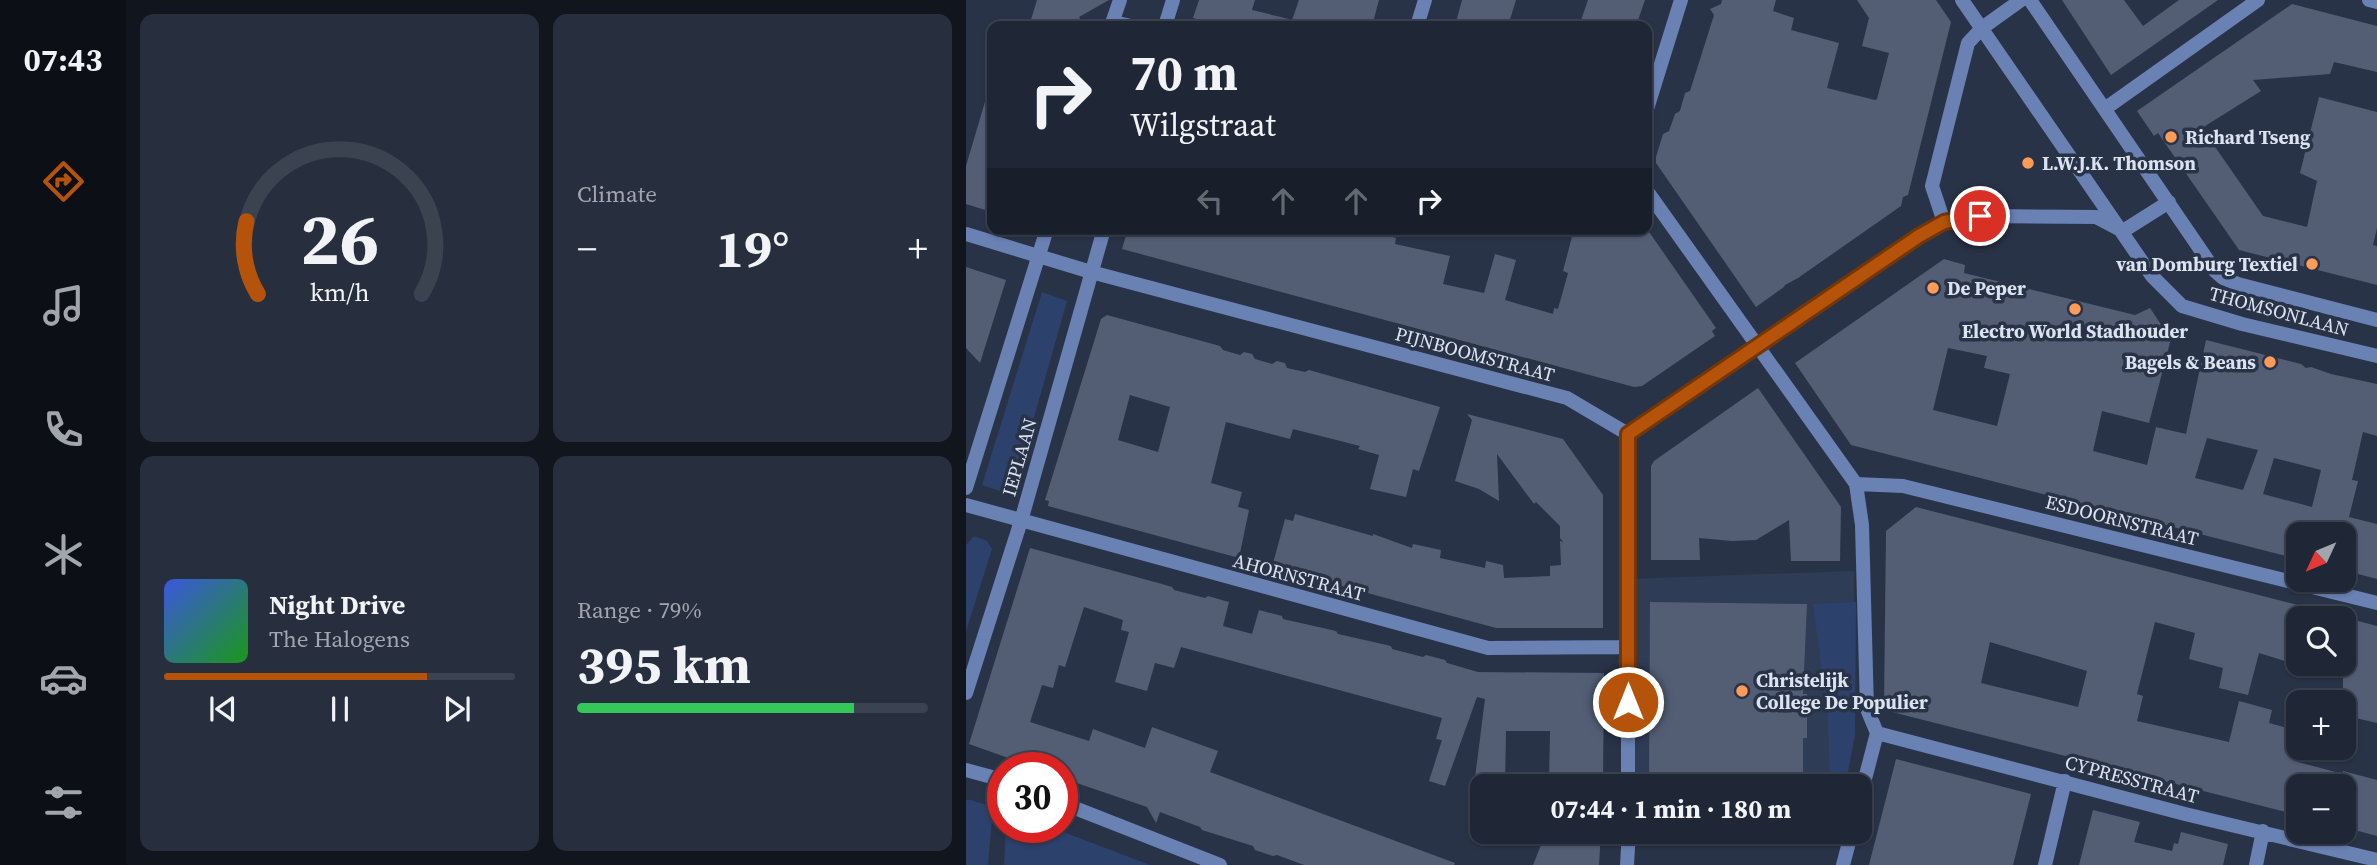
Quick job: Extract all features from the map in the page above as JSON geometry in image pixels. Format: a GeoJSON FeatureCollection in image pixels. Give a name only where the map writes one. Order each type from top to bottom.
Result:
{"type":"FeatureCollection","features":[{"type":"Feature","properties":{"kind":"street"},"geometry":{"type":"LineString","coordinates":[[1113,21],[1120,0]]}},
{"type":"Feature","properties":{"kind":"street"},"geometry":{"type":"LineString","coordinates":[[1167,21],[1173,0]]}},
{"type":"Feature","properties":{"kind":"street"},"geometry":{"type":"LineString","coordinates":[[1419,21],[1426,0]]}},
{"type":"Feature","properties":{"kind":"street"},"geometry":{"type":"LineString","coordinates":[[1652,94],[1681,0]]}},
{"type":"Feature","properties":{"kind":"street"},"geometry":{"type":"LineString","coordinates":[[1962,0],[1982,28]]}},
{"type":"Feature","properties":{"kind":"street"},"geometry":{"type":"LineString","coordinates":[[1944,222],[1932,187],[1968,44],[1982,28],[2021,0]]}},
{"type":"Feature","properties":{"kind":"street","name":"THOMSONLAAN"},"geometry":{"type":"LineString","coordinates":[[2030,0],[2215,271],[2223,278],[2377,320]]}},
{"type":"Feature","properties":{"kind":"street"},"geometry":{"type":"LineString","coordinates":[[2106,108],[2258,0]]}},
{"type":"Feature","properties":{"kind":"street"},"geometry":{"type":"LineString","coordinates":[[2369,0],[2377,2]]}},
{"type":"Feature","properties":{"kind":"street","name":"THOMSONLAAN"},"geometry":{"type":"LineString","coordinates":[[1982,28],[2152,276],[2182,306],[2242,324],[2377,356]]}},
{"type":"Feature","properties":{"kind":"street"},"geometry":{"type":"LineString","coordinates":[[1652,198],[1856,484],[1862,525],[1867,709],[1877,733],[1866,774]]}},
{"type":"Feature","properties":{"kind":"street"},"geometry":{"type":"LineString","coordinates":[[1629,774],[1628,434],[1919,236],[1944,222],[1980,216],[2096,217],[2123,231],[2169,202]]}},
{"type":"Feature","properties":{"kind":"street","name":"PIJNBOOMSTRAAT"},"geometry":{"type":"LineString","coordinates":[[966,234],[1091,272],[1567,398],[1628,434]]}},
{"type":"Feature","properties":{"kind":"street"},"geometry":{"type":"LineString","coordinates":[[966,488],[1045,235]]}},
{"type":"Feature","properties":{"kind":"street","name":"IEPLAAN"},"geometry":{"type":"LineString","coordinates":[[966,693],[1021,521],[1102,235]]}},
{"type":"Feature","properties":{"kind":"street","name":"ESDOORNSTRAAT"},"geometry":{"type":"LineString","coordinates":[[1856,484],[1903,486],[2377,603]]}},
{"type":"Feature","properties":{"kind":"street","name":"AHORNSTRAAT"},"geometry":{"type":"LineString","coordinates":[[966,505],[1488,648],[1628,647]]}},
{"type":"Feature","properties":{"kind":"street","name":"CYPRESSTRAAT"},"geometry":{"type":"LineString","coordinates":[[1877,733],[2185,814],[2377,860]]}},
{"type":"Feature","properties":{"kind":"street"},"geometry":{"type":"LineString","coordinates":[[966,770],[987,776]]}},
{"type":"Feature","properties":{"kind":"street"},"geometry":{"type":"LineString","coordinates":[[2045,865],[2065,781]]}},
{"type":"Feature","properties":{"kind":"street"},"geometry":{"type":"LineString","coordinates":[[1078,809],[1220,865]]}},
{"type":"Feature","properties":{"kind":"street"},"geometry":{"type":"LineString","coordinates":[[2256,865],[2263,831]]}},
{"type":"Feature","properties":{"kind":"street"},"geometry":{"type":"LineString","coordinates":[[1627,865],[1628,844]]}},
{"type":"Feature","properties":{"kind":"street"},"geometry":{"type":"LineString","coordinates":[[1843,865],[1849,844]]}},
{"type":"Feature","properties":{"kind":"shaded area"},"geometry":{"type":"Polygon","coordinates":[[[1042,292],[1067,301],[1012,495],[982,485],[1042,292]]]}},
{"type":"Feature","properties":{"kind":"shaded area"},"geometry":{"type":"Polygon","coordinates":[[[974,536],[987,541],[992,549],[966,631],[966,545],[974,536]]]}},
{"type":"Feature","properties":{"kind":"shaded area","name":"Christelijk College De Populier"},"geometry":{"type":"Polygon","coordinates":[[[1854,571],[1855,735],[1847,774],[1629,774],[1628,579],[1854,571]]]}},
{"type":"Feature","properties":{"kind":"shaded area"},"geometry":{"type":"Polygon","coordinates":[[[1856,602],[1855,735],[1847,774],[1830,774],[1828,720],[1813,604],[1856,602]]]}},
{"type":"Feature","properties":{"kind":"shaded area"},"geometry":{"type":"Polygon","coordinates":[[[966,800],[987,805],[987,843],[990,843],[988,865],[966,865],[966,800]]]}},
{"type":"Feature","properties":{"kind":"shaded area"},"geometry":{"type":"Polygon","coordinates":[[[1078,838],[1150,865],[1004,865],[1005,843],[1078,843],[1078,838]]]}},
{"type":"Feature","properties":{"kind":"building"},"geometry":{"type":"Polygon","coordinates":[[[1037,0],[1109,0],[1079,17],[1081,21],[1031,21],[1037,0]]]}},
{"type":"Feature","properties":{"kind":"building"},"geometry":{"type":"Polygon","coordinates":[[[1199,0],[1255,0],[1252,10],[1289,19],[1203,21],[1193,18],[1199,0]]]}},
{"type":"Feature","properties":{"kind":"building"},"geometry":{"type":"Polygon","coordinates":[[[1299,0],[1379,0],[1373,21],[1292,21],[1299,0]]]}},
{"type":"Feature","properties":{"kind":"building"},"geometry":{"type":"Polygon","coordinates":[[[1462,0],[1516,0],[1510,21],[1456,21],[1462,0]]]}},
{"type":"Feature","properties":{"kind":"building"},"geometry":{"type":"Polygon","coordinates":[[[1588,0],[1645,0],[1638,21],[1581,21],[1588,0]]]}},
{"type":"Feature","properties":{"kind":"building"},"geometry":{"type":"Polygon","coordinates":[[[1722,0],[1776,0],[1773,11],[1794,18],[1791,30],[1839,43],[1827,88],[1875,100],[1889,53],[1862,46],[1869,18],[1857,0],[1936,0],[1951,22],[1908,195],[1903,197],[1901,206],[1756,307],[1656,163],[1663,134],[1669,131],[1675,114],[1680,111],[1685,93],[1690,91],[1714,15],[1710,9],[1721,4],[1722,0]]]}},
{"type":"Feature","properties":{"kind":"building"},"geometry":{"type":"Polygon","coordinates":[[[2062,0],[2124,0],[2143,26],[2179,0],[2218,0],[2111,75],[2062,0]]]}},
{"type":"Feature","properties":{"kind":"building"},"geometry":{"type":"Polygon","coordinates":[[[2292,4],[2377,26],[2377,72],[2334,62],[2330,74],[2253,80],[2261,91],[2202,128],[2263,216],[2307,227],[2317,181],[2300,173],[2319,97],[2377,112],[2377,228],[2373,245],[2377,246],[2377,285],[2239,250],[2158,133],[2154,136],[2137,111],[2292,4]]]}},
{"type":"Feature","properties":{"kind":"building"},"geometry":{"type":"Polygon","coordinates":[[[987,95],[987,210],[966,204],[966,166],[987,95]]]}},
{"type":"Feature","properties":{"kind":"building"},"geometry":{"type":"Polygon","coordinates":[[[1126,235],[1388,235],[1396,238],[1395,244],[1450,256],[1443,284],[1484,293],[1495,254],[1516,260],[1505,300],[1553,314],[1554,308],[1558,309],[1568,273],[1563,271],[1572,235],[1651,235],[1716,328],[1712,331],[1715,336],[1642,386],[1634,387],[1122,249],[1126,235]]]}},
{"type":"Feature","properties":{"kind":"building"},"geometry":{"type":"Polygon","coordinates":[[[1944,259],[1965,265],[1964,273],[2135,315],[2150,308],[2164,329],[2173,331],[2149,423],[2102,411],[2093,451],[2147,465],[2156,427],[2186,434],[2206,340],[2301,364],[2306,368],[2377,384],[2377,436],[2363,432],[2352,480],[2358,481],[2349,517],[2377,524],[2377,579],[2356,573],[2356,522],[2286,522],[2286,556],[1851,445],[1795,363],[1944,259]],[[1948,348],[1933,410],[1997,426],[2010,374],[1984,368],[1987,356],[1948,348]],[[2207,438],[2195,478],[2243,490],[2258,450],[2207,438]],[[2274,458],[2263,494],[2312,507],[2321,470],[2274,458]]]}},
{"type":"Feature","properties":{"kind":"building"},"geometry":{"type":"Polygon","coordinates":[[[966,267],[1006,280],[980,363],[966,348],[966,267]]]}},
{"type":"Feature","properties":{"kind":"building"},"geometry":{"type":"Polygon","coordinates":[[[1107,315],[1220,346],[1223,350],[1240,355],[1244,352],[1252,354],[1255,359],[1272,364],[1277,361],[1285,363],[1287,368],[1305,372],[1309,370],[1440,407],[1419,471],[1413,469],[1406,497],[1370,489],[1379,455],[1358,449],[1360,446],[1293,429],[1290,439],[1226,422],[1211,483],[1242,492],[1238,507],[1249,510],[1239,558],[1048,506],[1049,501],[1045,500],[1101,319],[1107,315]],[[1130,395],[1118,440],[1158,452],[1170,407],[1130,395]]]}},
{"type":"Feature","properties":{"kind":"building"},"geometry":{"type":"Polygon","coordinates":[[[1758,388],[1841,507],[1840,561],[1791,561],[1789,520],[1756,540],[1699,538],[1700,560],[1651,560],[1651,466],[1654,461],[1758,388]]]}},
{"type":"Feature","properties":{"kind":"building"},"geometry":{"type":"Polygon","coordinates":[[[1467,414],[1563,439],[1603,495],[1603,628],[1496,628],[1272,567],[1285,519],[1293,521],[1295,514],[1373,534],[1412,548],[1413,544],[1441,550],[1440,558],[1485,568],[1486,561],[1503,565],[1504,578],[1550,576],[1550,566],[1561,565],[1560,541],[1563,542],[1560,538],[1560,526],[1536,502],[1534,504],[1497,454],[1499,501],[1479,489],[1455,481],[1472,420],[1467,414]]]}},
{"type":"Feature","properties":{"kind":"building"},"geometry":{"type":"Polygon","coordinates":[[[1916,507],[2298,605],[2286,606],[2286,661],[2259,653],[2248,695],[2219,688],[2223,668],[2189,659],[2195,633],[2155,622],[2137,694],[2143,696],[2137,721],[2229,742],[2239,701],[2272,710],[2269,723],[2286,728],[2286,760],[2298,760],[2343,774],[2286,774],[2286,812],[1888,711],[1884,705],[1886,531],[1916,507]],[[1990,642],[1981,683],[2078,707],[2087,671],[1990,642]]]}},
{"type":"Feature","properties":{"kind":"building"},"geometry":{"type":"Polygon","coordinates":[[[1030,548],[1162,584],[1174,590],[1229,602],[1223,626],[1252,634],[1259,610],[1282,616],[1283,619],[1336,631],[1338,634],[1391,646],[1392,649],[1445,660],[1447,663],[1478,672],[1604,673],[1603,774],[1549,774],[1550,731],[1506,731],[1505,774],[1476,774],[1485,699],[1477,697],[1445,786],[1429,781],[1442,740],[1436,739],[1442,718],[1181,647],[1174,668],[1155,663],[1147,691],[1115,682],[1129,632],[1121,630],[1123,620],[1084,607],[1065,667],[1059,665],[1053,688],[1042,685],[1030,722],[1089,741],[1093,729],[1145,748],[1152,727],[1218,751],[1210,772],[1455,863],[1454,865],[1304,865],[1255,850],[1253,846],[1202,830],[1160,812],[1156,823],[1147,807],[1078,783],[1078,752],[991,752],[969,744],[1030,548]]]}},
{"type":"Feature","properties":{"kind":"building"},"geometry":{"type":"Polygon","coordinates":[[[1650,602],[1807,604],[1803,694],[1807,694],[1807,738],[1803,738],[1803,774],[1649,774],[1650,602]]]}},
{"type":"Feature","properties":{"kind":"building"},"geometry":{"type":"Polygon","coordinates":[[[2356,620],[2377,626],[2377,723],[2356,718],[2356,690],[2343,690],[2343,676],[2356,676],[2356,620]]]}},
{"type":"Feature","properties":{"kind":"building"},"geometry":{"type":"Polygon","coordinates":[[[1896,759],[2031,794],[2013,865],[1869,865],[1896,759]]]}},
{"type":"Feature","properties":{"kind":"building"},"geometry":{"type":"Polygon","coordinates":[[[2356,774],[2377,780],[2377,836],[2356,830],[2356,774]]]}},
{"type":"Feature","properties":{"kind":"building"},"geometry":{"type":"Polygon","coordinates":[[[2093,810],[2140,822],[2134,842],[2172,851],[2174,843],[2178,844],[2181,832],[2228,844],[2223,865],[2079,865],[2093,810]]]}},
{"type":"Feature","properties":{"kind":"building"},"geometry":{"type":"Polygon","coordinates":[[[1541,844],[1600,844],[1599,865],[1533,865],[1541,844]]]}},
{"type":"Feature","properties":{"kind":"place","name":"Richard Tseng"},"geometry":{"type":"Point","coordinates":[2171,137]}},
{"type":"Feature","properties":{"kind":"place","name":"L.W.J.K. Thomson"},"geometry":{"type":"Point","coordinates":[2028,163]}},
{"type":"Feature","properties":{"kind":"place","name":"van Domburg Textiel"},"geometry":{"type":"Point","coordinates":[2312,264]}},
{"type":"Feature","properties":{"kind":"place","name":"De Peper"},"geometry":{"type":"Point","coordinates":[1933,288]}},
{"type":"Feature","properties":{"kind":"place","name":"Electro World Stadhouder"},"geometry":{"type":"Point","coordinates":[2075,309]}},
{"type":"Feature","properties":{"kind":"place","name":"Bagels & Beans"},"geometry":{"type":"Point","coordinates":[2270,362]}},
{"type":"Feature","properties":{"kind":"place","name":"Christelijk College De Populier"},"geometry":{"type":"Point","coordinates":[1742,691]}},
{"type":"Feature","properties":{"kind":"route"},"geometry":{"type":"LineString","coordinates":[[1628,702],[1628,434],[1919,236],[1944,222],[1980,216]]}}]}
